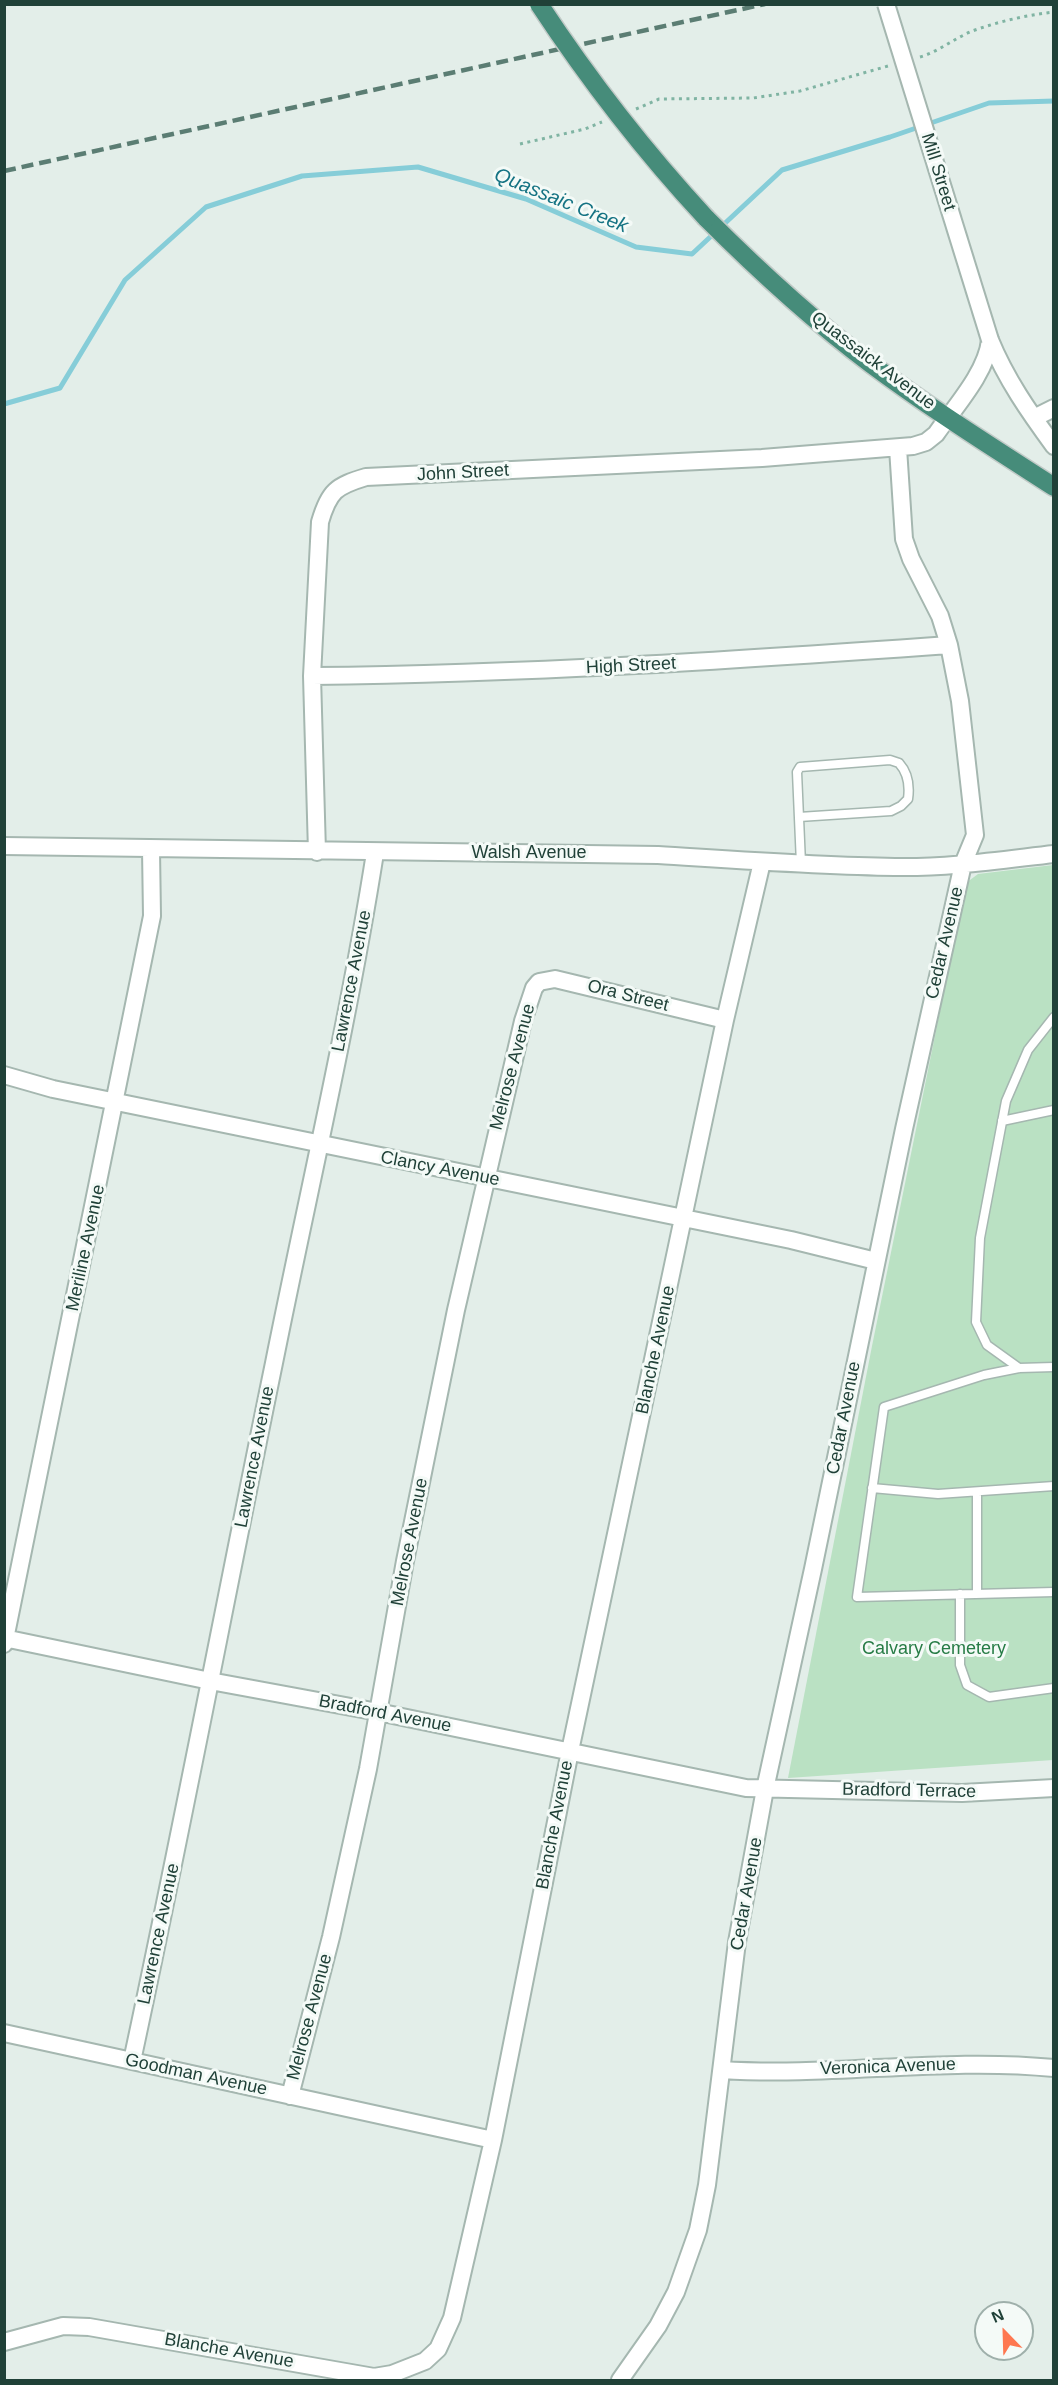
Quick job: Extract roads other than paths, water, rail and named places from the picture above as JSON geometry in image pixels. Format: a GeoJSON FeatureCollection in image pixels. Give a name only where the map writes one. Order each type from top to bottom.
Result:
{"type":"FeatureCollection","features":[{"type":"Feature","properties":{"kind":"highway","name":"Quassaick Avenue"},"geometry":{"type":"LineString","coordinates":[[539,4],[607,102],[672,181],[706,218],[773,282],[869,363],[1053,487]]}},
{"type":"Feature","properties":{"kind":"street","name":"Mill Street"},"geometry":{"type":"LineString","coordinates":[[886,4],[990,340],[1000,365],[1053,446]]}},
{"type":"Feature","properties":{"kind":"street","name":"John Street"},"geometry":{"type":"LineString","coordinates":[[316,852],[312,676],[320,522],[326,502],[343,484],[366,477],[762,458],[898,448],[926,442],[936,434],[983,366],[989,352],[990,340]]}},
{"type":"Feature","properties":{"kind":"street"},"geometry":{"type":"LineString","coordinates":[[1034,418],[1053,408]]}},
{"type":"Feature","properties":{"kind":"street","name":"Cedar Avenue"},"geometry":{"type":"LineString","coordinates":[[620,2380],[658,2326],[676,2292],[698,2230],[707,2185],[737,1942],[765,1789],[876,1261],[963,864],[975,835],[960,700],[949,645],[940,616],[911,560],[904,539],[898,448]]}},
{"type":"Feature","properties":{"kind":"street","name":"High Street"},"geometry":{"type":"LineString","coordinates":[[312,676],[436,675],[584,668],[949,645]]}},
{"type":"Feature","properties":{"kind":"street","name":"Walsh Avenue"},"geometry":{"type":"LineString","coordinates":[[4,846],[151,850],[658,855],[896,867],[963,864],[1053,854]]}},
{"type":"Feature","properties":{"kind":"street","name":"Meriline Avenue"},"geometry":{"type":"LineString","coordinates":[[5,1640],[152,916],[151,850]]}},
{"type":"Feature","properties":{"kind":"street","name":"Lawrence Avenue"},"geometry":{"type":"LineString","coordinates":[[132,2061],[176,1858],[318,1145],[359,951],[375,853]]}},
{"type":"Feature","properties":{"kind":"street","name":"Blanche Avenue"},"geometry":{"type":"LineString","coordinates":[[4,2342],[63,2326],[89,2327],[374,2376],[392,2374],[414,2366],[425,2361],[438,2349],[452,2318],[493,2140],[570,1751],[725,1020],[762,862]]}},
{"type":"Feature","properties":{"kind":"street","name":"Ora Street"},"geometry":{"type":"LineString","coordinates":[[534,988],[538,982],[555,979],[725,1020]]}},
{"type":"Feature","properties":{"kind":"street","name":"Melrose Avenue"},"geometry":{"type":"LineString","coordinates":[[290,2096],[331,1937],[368,1769],[405,1561],[485,1178],[523,1021],[534,988]]}},
{"type":"Feature","properties":{"kind":"street","name":"Clancy Avenue"},"geometry":{"type":"LineString","coordinates":[[4,1075],[53,1089],[318,1145],[792,1240],[876,1261]]}},
{"type":"Feature","properties":{"kind":"street","name":"Bradford Avenue"},"geometry":{"type":"LineString","coordinates":[[5,1640],[378,1712],[746,1788],[765,1789]]}},
{"type":"Feature","properties":{"kind":"street","name":"Bradford Terrace"},"geometry":{"type":"LineString","coordinates":[[765,1789],[962,1793],[1053,1788]]}},
{"type":"Feature","properties":{"kind":"street","name":"Goodman Avenue"},"geometry":{"type":"LineString","coordinates":[[4,2033],[493,2140]]}},
{"type":"Feature","properties":{"kind":"street","name":"Veronica Avenue"},"geometry":{"type":"LineString","coordinates":[[722,2070],[768,2073],[947,2063],[1053,2068]]}},
{"type":"Feature","properties":{"kind":"lane"},"geometry":{"type":"LineString","coordinates":[[799,817],[896,809],[908,798],[909,784],[904,770],[899,763],[890,760],[800,767],[797,772],[801,864]]}},
{"type":"Feature","properties":{"kind":"lane"},"geometry":{"type":"LineString","coordinates":[[1019,1368],[987,1345],[976,1322],[980,1238],[1006,1101],[1028,1050],[1053,1017]]}},
{"type":"Feature","properties":{"kind":"lane"},"geometry":{"type":"LineString","coordinates":[[1002,1121],[1053,1110]]}},
{"type":"Feature","properties":{"kind":"lane"},"geometry":{"type":"LineString","coordinates":[[1053,1367],[1019,1368],[984,1375],[884,1407],[857,1597],[1053,1592]]}},
{"type":"Feature","properties":{"kind":"lane"},"geometry":{"type":"LineString","coordinates":[[872,1488],[938,1494],[1053,1486]]}},
{"type":"Feature","properties":{"kind":"lane"},"geometry":{"type":"LineString","coordinates":[[977,1492],[977,1594]]}},
{"type":"Feature","properties":{"kind":"lane"},"geometry":{"type":"LineString","coordinates":[[960,1594],[960,1665],[967,1685],[989,1697],[1053,1688]]}},
{"type":"Feature","properties":{"kind":"waterway","name":"Quassaic Creek"},"geometry":{"type":"LineString","coordinates":[[4,404],[60,388],[125,280],[206,207],[302,176],[418,167],[526,199],[636,247],[692,254],[782,170],[890,137],[989,103],[1054,101]]}},
{"type":"Feature","properties":{"kind":"railway"},"geometry":{"type":"LineString","coordinates":[[4,171],[765,4]]}},
{"type":"Feature","properties":{"kind":"park label","name":"Calvary Cemetery"},"geometry":{"type":"Point","coordinates":[934,1649]}}]}
